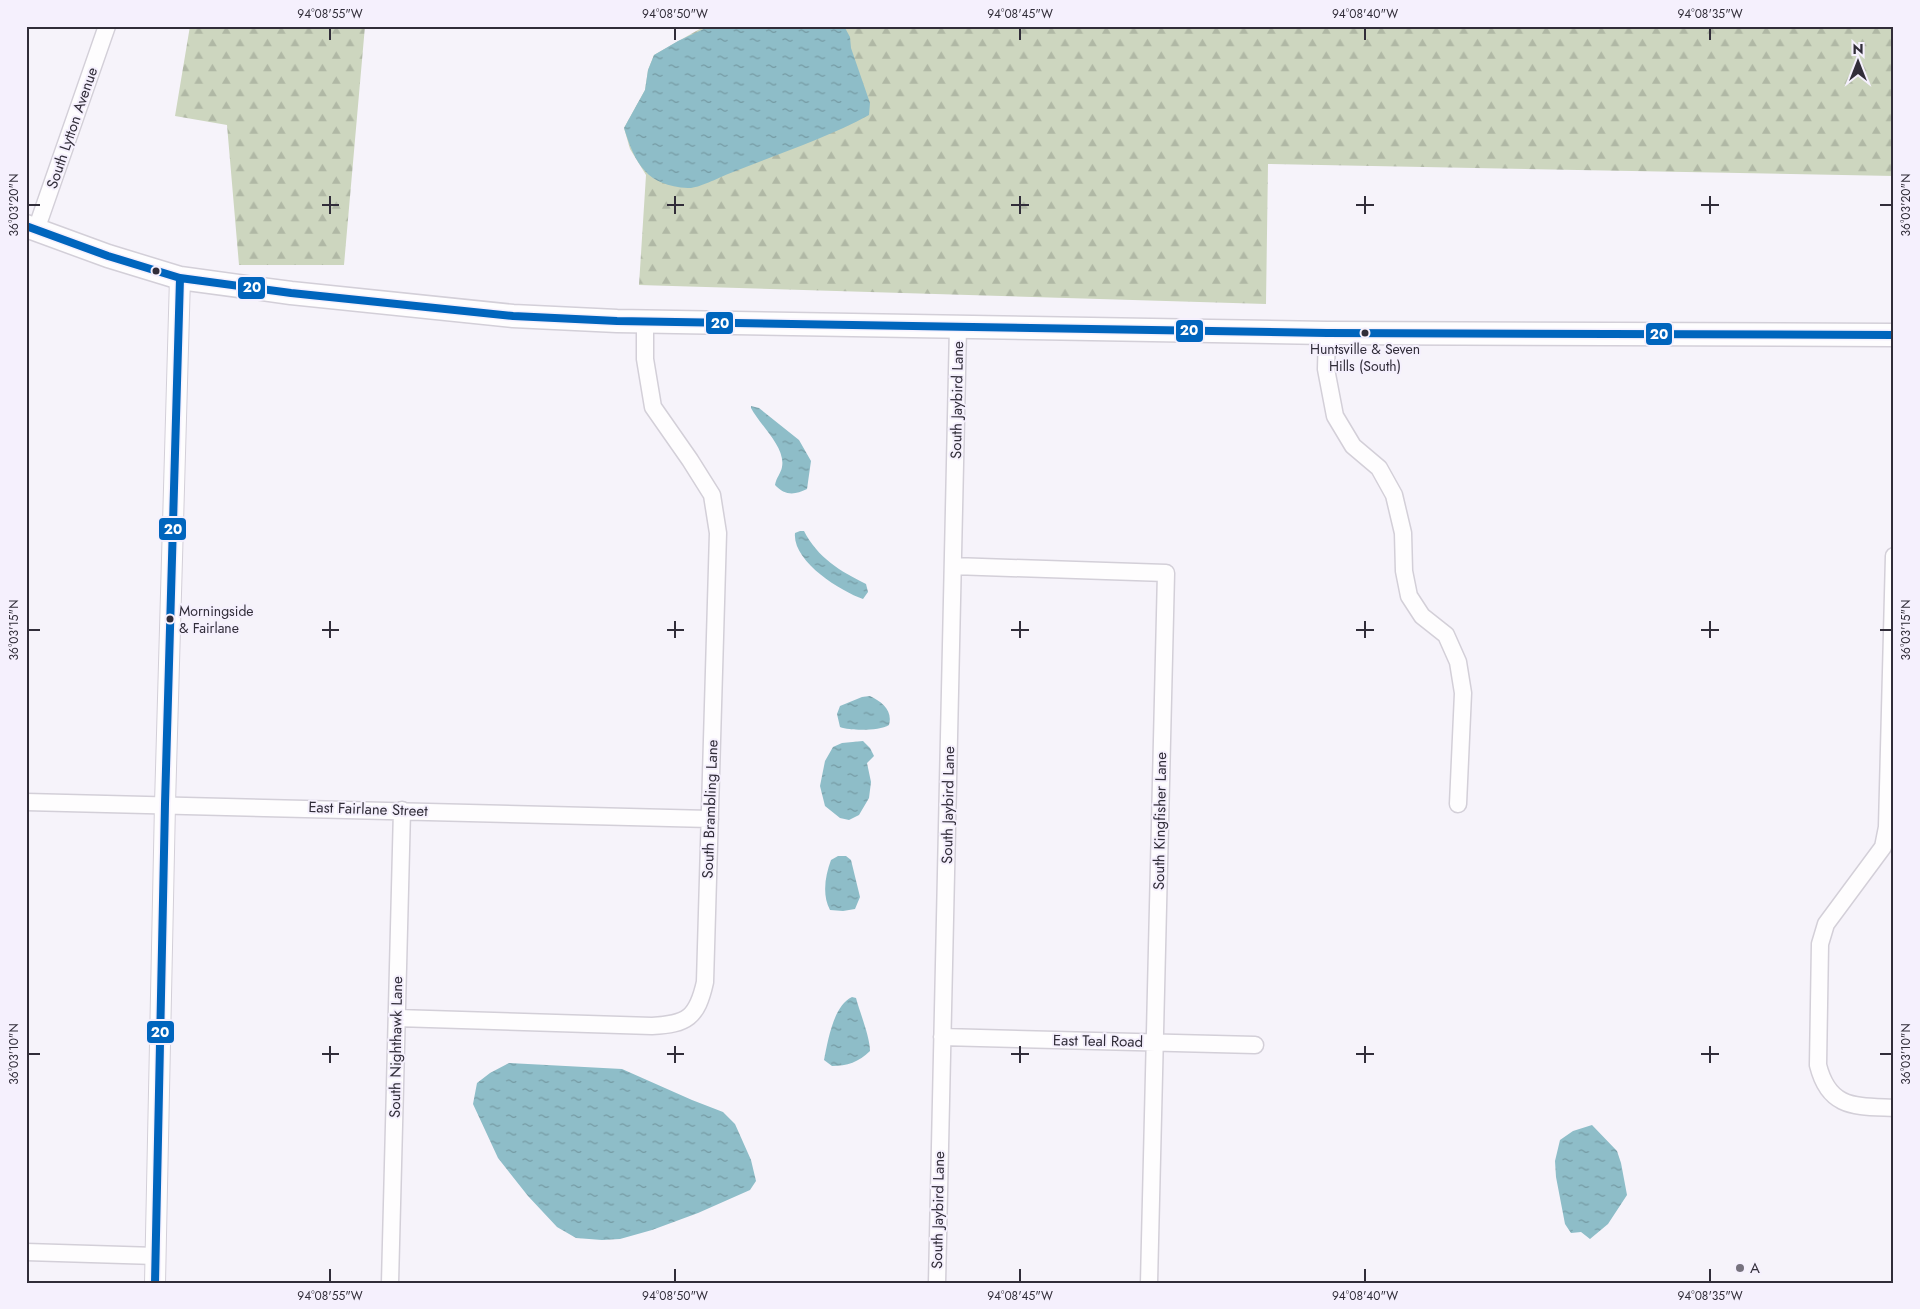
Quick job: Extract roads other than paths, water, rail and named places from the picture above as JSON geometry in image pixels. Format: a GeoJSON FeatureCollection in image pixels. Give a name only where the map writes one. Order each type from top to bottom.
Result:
{"type":"FeatureCollection","features":[{"type":"Feature","properties":{"kind":"main road"},"geometry":{"type":"LineString","coordinates":[[31,228],[108,256],[180,278],[290,293],[512,316],[645,322],[1327,333],[1894,335]]}},
{"type":"Feature","properties":{"kind":"street","name":"South Lytton Avenue"},"geometry":{"type":"LineString","coordinates":[[31,228],[107,26]]}},
{"type":"Feature","properties":{"kind":"street"},"geometry":{"type":"LineString","coordinates":[[155,1283],[165,804],[180,278]]}},
{"type":"Feature","properties":{"kind":"street","name":"South Brambling Lane"},"geometry":{"type":"LineString","coordinates":[[397,1018],[652,1026],[675,1024],[690,1016],[701,1002],[705,982],[718,534],[712,495],[653,407],[645,359],[645,322]]}},
{"type":"Feature","properties":{"kind":"street","name":"South Jaybird Lane"},"geometry":{"type":"LineString","coordinates":[[937,1283],[958,327]]}},
{"type":"Feature","properties":{"kind":"street"},"geometry":{"type":"LineString","coordinates":[[1327,333],[1326,369],[1335,416],[1353,446],[1378,468],[1394,495],[1403,534],[1404,571],[1409,596],[1422,616],[1446,635],[1458,662],[1463,693],[1458,804]]}},
{"type":"Feature","properties":{"kind":"street"},"geometry":{"type":"LineString","coordinates":[[1894,556],[1887,827],[1883,847],[1826,924],[1820,944],[1818,1065],[1822,1080],[1829,1091],[1842,1102],[1860,1106],[1894,1108]]}},
{"type":"Feature","properties":{"kind":"street","name":"South Kingfisher Lane"},"geometry":{"type":"LineString","coordinates":[[953,566],[1166,573],[1149,1283]]}},
{"type":"Feature","properties":{"kind":"street","name":"East Fairlane Street"},"geometry":{"type":"LineString","coordinates":[[26,802],[710,819]]}},
{"type":"Feature","properties":{"kind":"street","name":"South Nighthawk Lane"},"geometry":{"type":"LineString","coordinates":[[390,1283],[402,810]]}},
{"type":"Feature","properties":{"kind":"street","name":"East Teal Road"},"geometry":{"type":"LineString","coordinates":[[942,1037],[1255,1045]]}},
{"type":"Feature","properties":{"kind":"street"},"geometry":{"type":"LineString","coordinates":[[26,1252],[156,1256]]}},
{"type":"Feature","properties":{"kind":"water"},"geometry":{"type":"Polygon","coordinates":[[[710,26],[844,26],[850,37],[851,48],[870,103],[869,115],[817,139],[697,187],[674,186],[653,178],[638,162],[624,128],[645,90],[648,70],[654,55],[710,26]]]}},
{"type":"Feature","properties":{"kind":"water"},"geometry":{"type":"Polygon","coordinates":[[[751,406],[759,408],[799,440],[811,461],[807,489],[786,493],[775,485],[782,467],[780,452],[751,406]]]}},
{"type":"Feature","properties":{"kind":"water"},"geometry":{"type":"Polygon","coordinates":[[[804,531],[816,549],[830,563],[866,584],[868,592],[863,599],[831,582],[809,564],[796,544],[795,533],[804,531]]]}},
{"type":"Feature","properties":{"kind":"water"},"geometry":{"type":"Polygon","coordinates":[[[870,696],[886,707],[890,720],[889,725],[865,730],[840,727],[837,714],[840,706],[862,697],[870,696]]]}},
{"type":"Feature","properties":{"kind":"water"},"geometry":{"type":"Polygon","coordinates":[[[863,741],[870,748],[874,756],[867,763],[871,782],[869,798],[859,815],[849,820],[840,818],[825,806],[820,786],[825,761],[833,747],[842,743],[863,741]]]}},
{"type":"Feature","properties":{"kind":"water"},"geometry":{"type":"Polygon","coordinates":[[[838,856],[846,856],[851,860],[860,897],[855,909],[843,911],[830,910],[826,898],[827,872],[831,860],[838,856]]]}},
{"type":"Feature","properties":{"kind":"water"},"geometry":{"type":"Polygon","coordinates":[[[852,997],[856,998],[867,1032],[870,1051],[853,1063],[832,1066],[824,1060],[832,1025],[840,1008],[852,997]]]}},
{"type":"Feature","properties":{"kind":"water"},"geometry":{"type":"Polygon","coordinates":[[[509,1063],[622,1069],[723,1112],[735,1124],[751,1160],[756,1181],[750,1190],[698,1213],[652,1230],[620,1239],[576,1238],[557,1227],[528,1196],[498,1158],[473,1104],[477,1083],[490,1073],[509,1063]]]}},
{"type":"Feature","properties":{"kind":"water"},"geometry":{"type":"Polygon","coordinates":[[[1592,1125],[1617,1151],[1627,1195],[1608,1224],[1590,1239],[1581,1232],[1571,1233],[1565,1224],[1556,1177],[1555,1161],[1560,1140],[1573,1131],[1592,1125]]]}},
{"type":"Feature","properties":{"kind":"place","name":"Huntsville & Seven Hills (South)"},"geometry":{"type":"Point","coordinates":[1365,333]}},
{"type":"Feature","properties":{"kind":"place","name":"Morningside & Fairlane"},"geometry":{"type":"Point","coordinates":[170,619]}},
{"type":"Feature","properties":{"kind":"place","name":"A"},"geometry":{"type":"Point","coordinates":[1740,1268]}}]}
